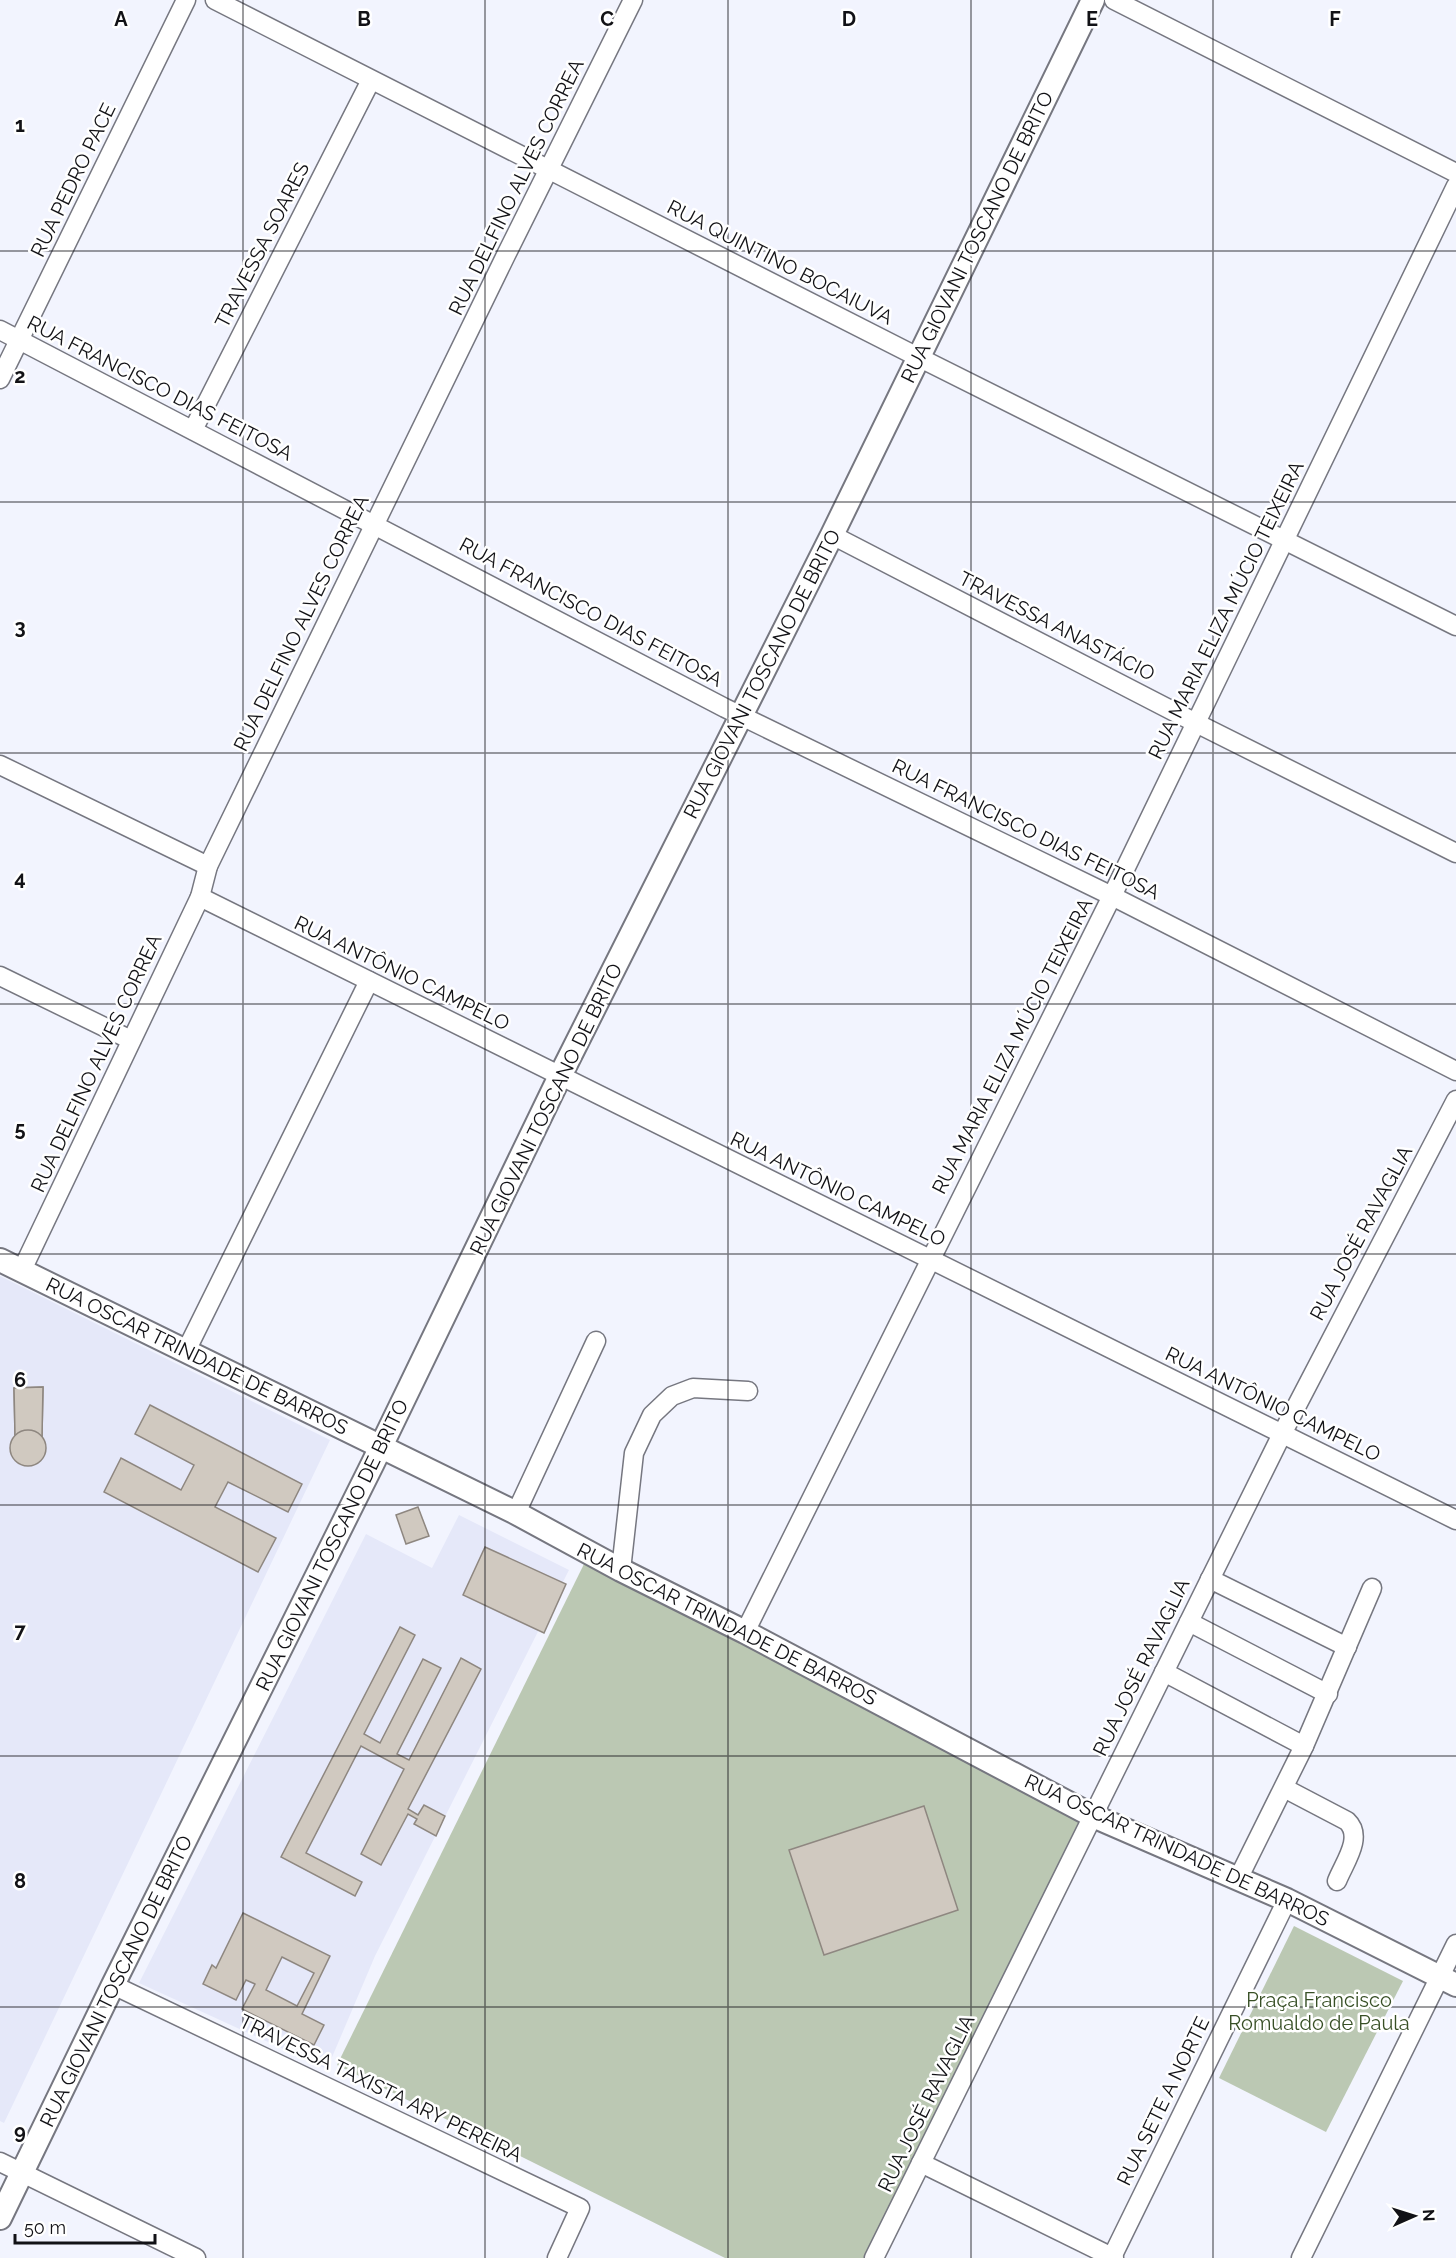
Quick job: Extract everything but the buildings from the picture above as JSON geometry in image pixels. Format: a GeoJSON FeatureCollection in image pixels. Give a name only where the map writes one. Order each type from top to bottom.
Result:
{"type":"FeatureCollection","features":[{"type":"Feature","properties":{"kind":"main road","name":"RUA GIOVANI TOSCANO DE BRITO"},"geometry":{"type":"LineString","coordinates":[[0,2218],[113,1985],[381,1447],[560,1076],[832,535],[1093,0]]}},
{"type":"Feature","properties":{"kind":"main road","name":"RUA OSCAR TRINDADE DE BARROS"},"geometry":{"type":"LineString","coordinates":[[0,1260],[516,1513],[1093,1816],[1239,1877],[1448,1981]]}},
{"type":"Feature","properties":{"kind":"street","name":"RUA PEDRO PACE"},"geometry":{"type":"LineString","coordinates":[[0,379],[186,0]]}},
{"type":"Feature","properties":{"kind":"street","name":"RUA QUINTINO BOCAIUVA"},"geometry":{"type":"LineString","coordinates":[[214,0],[918,357],[1456,626]]}},
{"type":"Feature","properties":{"kind":"street","name":"RUA DELFINO ALVES CORREA"},"geometry":{"type":"LineString","coordinates":[[22,1270],[200,897],[208,866],[633,0]]}},
{"type":"Feature","properties":{"kind":"street"},"geometry":{"type":"LineString","coordinates":[[1114,0],[1456,173]]}},
{"type":"Feature","properties":{"kind":"street","name":"TRAVESSA SOARES"},"geometry":{"type":"LineString","coordinates":[[193,430],[371,80]]}},
{"type":"Feature","properties":{"kind":"street","name":"RUA MARIA ELIZA MÚCIO TEIXEIRA"},"geometry":{"type":"LineString","coordinates":[[745,1632],[1112,896],[1456,186]]}},
{"type":"Feature","properties":{"kind":"street","name":"RUA FRANCISCO DIAS FEITOSA"},"geometry":{"type":"LineString","coordinates":[[0,330],[742,716],[1112,896],[1456,1071]]}},
{"type":"Feature","properties":{"kind":"street","name":"TRAVESSA ANASTÁCIO"},"geometry":{"type":"LineString","coordinates":[[832,535],[1196,723],[1456,853]]}},
{"type":"Feature","properties":{"kind":"street"},"geometry":{"type":"LineString","coordinates":[[0,765],[208,866]]}},
{"type":"Feature","properties":{"kind":"street","name":"RUA ANTÔNIO CAMPELO"},"geometry":{"type":"LineString","coordinates":[[200,897],[1282,1434],[1454,1513]]}},
{"type":"Feature","properties":{"kind":"street"},"geometry":{"type":"LineString","coordinates":[[0,976],[131,1040]]}},
{"type":"Feature","properties":{"kind":"street"},"geometry":{"type":"LineString","coordinates":[[186,1351],[369,981]]}},
{"type":"Feature","properties":{"kind":"street","name":"RUA JOSÉ RAVAGLIA"},"geometry":{"type":"LineString","coordinates":[[874,2258],[1282,1434],[1456,1100]]}},
{"type":"Feature","properties":{"kind":"street"},"geometry":{"type":"LineString","coordinates":[[516,1513],[596,1341]]}},
{"type":"Feature","properties":{"kind":"street"},"geometry":{"type":"LineString","coordinates":[[621,1570],[634,1453],[652,1414],[672,1396],[693,1388],[748,1391]]}},
{"type":"Feature","properties":{"kind":"street"},"geometry":{"type":"LineString","coordinates":[[1210,1579],[1347,1647]]}},
{"type":"Feature","properties":{"kind":"street"},"geometry":{"type":"LineString","coordinates":[[1239,1877],[1305,1746],[1372,1588]]}},
{"type":"Feature","properties":{"kind":"street"},"geometry":{"type":"LineString","coordinates":[[1189,1622],[1328,1694]]}},
{"type":"Feature","properties":{"kind":"street"},"geometry":{"type":"LineString","coordinates":[[1164,1672],[1305,1746]]}},
{"type":"Feature","properties":{"kind":"street"},"geometry":{"type":"LineString","coordinates":[[1284,1788],[1347,1821],[1353,1827],[1356,1838],[1336,1881]]}},
{"type":"Feature","properties":{"kind":"street","name":"RUA SETE A NORTE"},"geometry":{"type":"LineString","coordinates":[[1113,2257],[1287,1900]]}},
{"type":"Feature","properties":{"kind":"street"},"geometry":{"type":"LineString","coordinates":[[1301,2258],[1448,1981],[1456,1944]]}},
{"type":"Feature","properties":{"kind":"street","name":"TRAVESSA TAXISTA ARY PEREIRA"},"geometry":{"type":"LineString","coordinates":[[113,1985],[580,2208],[556,2258]]}},
{"type":"Feature","properties":{"kind":"street"},"geometry":{"type":"LineString","coordinates":[[0,2162],[196,2258]]}},
{"type":"Feature","properties":{"kind":"street"},"geometry":{"type":"LineString","coordinates":[[921,2163],[1113,2257]]}},
{"type":"Feature","properties":{"kind":"shaded area"},"geometry":{"type":"Polygon","coordinates":[[[0,1276],[330,1440],[4,2123],[0,2121],[0,1276]]]}},
{"type":"Feature","properties":{"kind":"shaded area"},"geometry":{"type":"Polygon","coordinates":[[[459,1515],[569,1570],[375,1956],[327,2069],[139,1983],[366,1534],[432,1568],[459,1515]]]}},
{"type":"Feature","properties":{"kind":"green space"},"geometry":{"type":"Polygon","coordinates":[[[585,1562],[1093,1816],[866,2258],[725,2258],[337,2065],[585,1562]]]}},
{"type":"Feature","properties":{"kind":"green space","name":"Praça Francisco Romualdo de Paula"},"geometry":{"type":"Polygon","coordinates":[[[1294,1926],[1403,1981],[1326,2132],[1219,2078],[1294,1926]]]}}]}
